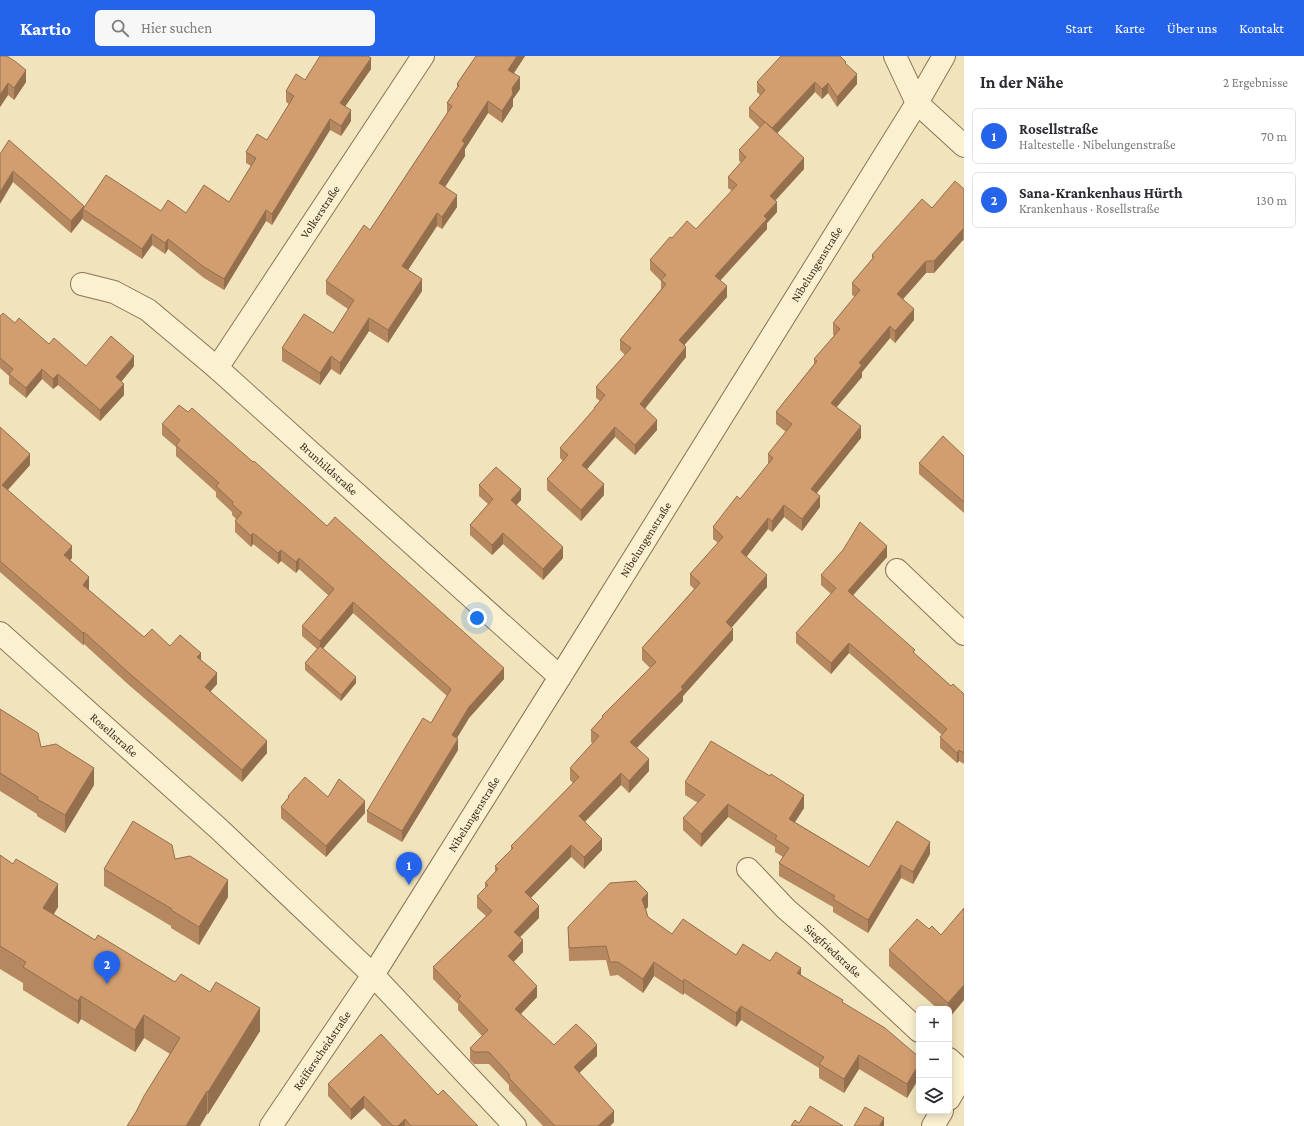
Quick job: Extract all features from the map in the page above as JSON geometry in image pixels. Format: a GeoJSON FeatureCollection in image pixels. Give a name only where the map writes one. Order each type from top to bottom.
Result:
{"type":"FeatureCollection","features":[{"type":"Feature","properties":{"kind":"street","name":"Volkerstraße"},"geometry":{"type":"LineString","coordinates":[[217,368],[423,56]]}},
{"type":"Feature","properties":{"kind":"street"},"geometry":{"type":"LineString","coordinates":[[895,56],[917,103],[964,146]]}},
{"type":"Feature","properties":{"kind":"street","name":"Nibelungenstraße"},"geometry":{"type":"LineString","coordinates":[[373,975],[560,678],[917,103],[944,56]]}},
{"type":"Feature","properties":{"kind":"street","name":"Brunhildstraße"},"geometry":{"type":"LineString","coordinates":[[82,284],[114,292],[148,310],[217,368],[560,678]]}},
{"type":"Feature","properties":{"kind":"street"},"geometry":{"type":"LineString","coordinates":[[897,570],[964,634]]}},
{"type":"Feature","properties":{"kind":"street","name":"Rosellstraße"},"geometry":{"type":"LineString","coordinates":[[0,632],[219,829],[373,975],[515,1126]]}},
{"type":"Feature","properties":{"kind":"street","name":"Siegfriedstraße"},"geometry":{"type":"LineString","coordinates":[[748,869],[786,909],[916,1028]]}},
{"type":"Feature","properties":{"kind":"street","name":"Reifferscheidstraße"},"geometry":{"type":"LineString","coordinates":[[271,1126],[373,975]]}},
{"type":"Feature","properties":{"kind":"street"},"geometry":{"type":"LineString","coordinates":[[952,1062],[964,1073],[952,1094]]}},
{"type":"Feature","properties":{"kind":"street"},"geometry":{"type":"LineString","coordinates":[[933,1126],[940,1114]]}},
{"type":"Feature","properties":{"kind":"building"},"geometry":{"type":"Polygon","coordinates":[[[0,56],[7,56],[26,70],[14,88],[8,83],[0,95],[0,56]]]}},
{"type":"Feature","properties":{"kind":"building"},"geometry":{"type":"Polygon","coordinates":[[[320,56],[368,56],[371,58],[340,103],[351,110],[341,126],[330,119],[272,214],[266,210],[224,279],[204,267],[168,239],[165,243],[152,234],[142,249],[83,209],[106,175],[161,211],[168,200],[186,213],[204,185],[229,202],[256,158],[246,152],[257,134],[267,140],[294,96],[286,91],[296,74],[305,80],[320,56]]]}},
{"type":"Feature","properties":{"kind":"building"},"geometry":{"type":"Polygon","coordinates":[[[476,56],[517,56],[508,70],[520,77],[512,88],[513,94],[502,111],[488,101],[462,141],[465,143],[439,183],[457,195],[442,217],[437,213],[402,266],[422,279],[388,330],[369,318],[340,363],[331,356],[320,373],[282,348],[304,314],[333,333],[354,300],[326,281],[364,225],[370,230],[452,106],[447,103],[459,85],[457,84],[476,56]]]}},
{"type":"Feature","properties":{"kind":"building"},"geometry":{"type":"Polygon","coordinates":[[[781,56],[840,56],[857,74],[837,97],[828,83],[822,89],[815,82],[772,128],[749,108],[765,90],[757,82],[781,56]]]}},
{"type":"Feature","properties":{"kind":"building"},"geometry":{"type":"Polygon","coordinates":[[[765,122],[804,158],[770,196],[777,202],[764,216],[767,219],[715,276],[727,286],[679,340],[686,347],[640,404],[657,420],[635,445],[615,427],[582,465],[604,484],[581,510],[547,479],[568,455],[560,448],[605,395],[596,387],[631,348],[620,340],[666,284],[661,280],[666,275],[650,260],[670,237],[672,238],[687,221],[696,229],[737,185],[728,177],[746,157],[739,150],[765,122]]]}},
{"type":"Feature","properties":{"kind":"building"},"geometry":{"type":"Polygon","coordinates":[[[9,140],[84,206],[71,221],[13,171],[0,192],[0,154],[9,140]]]}},
{"type":"Feature","properties":{"kind":"building"},"geometry":{"type":"Polygon","coordinates":[[[955,181],[964,189],[964,230],[963,229],[934,261],[926,261],[897,294],[914,309],[895,331],[890,326],[859,363],[862,365],[831,403],[861,426],[811,489],[820,496],[802,519],[784,505],[772,521],[768,518],[741,552],[767,575],[726,622],[733,629],[681,687],[683,689],[630,742],[649,759],[629,781],[621,773],[579,816],[602,839],[584,857],[571,845],[525,892],[539,906],[514,932],[523,940],[508,956],[537,986],[515,1009],[554,1045],[576,1024],[591,1038],[597,1045],[574,1067],[614,1111],[598,1126],[555,1126],[509,1078],[509,1074],[489,1052],[474,1052],[470,1048],[488,1030],[458,999],[461,996],[433,967],[492,911],[477,896],[488,885],[485,883],[498,869],[495,866],[513,848],[511,846],[579,777],[570,768],[599,736],[591,730],[603,717],[602,716],[656,662],[642,648],[700,583],[690,574],[723,537],[713,527],[737,496],[740,499],[773,458],[768,454],[792,424],[776,412],[817,361],[814,359],[840,329],[833,323],[860,290],[852,283],[874,257],[872,255],[922,199],[932,208],[955,181]]]}},
{"type":"Feature","properties":{"kind":"building"},"geometry":{"type":"Polygon","coordinates":[[[3,313],[15,323],[19,318],[49,344],[54,338],[86,366],[111,336],[134,356],[116,377],[124,384],[100,410],[58,374],[53,379],[42,369],[26,388],[9,374],[13,369],[0,358],[0,316],[3,313]]]}},
{"type":"Feature","properties":{"kind":"building"},"geometry":{"type":"Polygon","coordinates":[[[179,405],[188,412],[192,408],[327,526],[335,517],[504,668],[469,707],[452,735],[458,739],[402,831],[367,811],[423,718],[431,723],[451,689],[353,602],[320,641],[302,626],[334,589],[299,558],[296,562],[281,550],[278,553],[253,533],[251,536],[235,521],[242,513],[216,486],[219,483],[176,445],[180,440],[162,424],[179,405]]]}},
{"type":"Feature","properties":{"kind":"building"},"geometry":{"type":"Polygon","coordinates":[[[0,427],[30,454],[2,485],[72,546],[64,555],[89,577],[83,585],[144,637],[152,629],[170,646],[180,635],[201,653],[197,657],[217,673],[205,687],[267,741],[242,770],[0,561],[0,427]]]}},
{"type":"Feature","properties":{"kind":"building"},"geometry":{"type":"Polygon","coordinates":[[[943,436],[964,456],[964,502],[919,463],[943,436]]]}},
{"type":"Feature","properties":{"kind":"building"},"geometry":{"type":"Polygon","coordinates":[[[496,467],[521,489],[511,500],[563,547],[543,569],[503,533],[492,545],[470,525],[493,499],[479,485],[496,467]]]}},
{"type":"Feature","properties":{"kind":"building"},"geometry":{"type":"Polygon","coordinates":[[[860,522],[887,546],[848,591],[915,650],[913,652],[951,686],[953,684],[964,694],[964,753],[959,750],[957,753],[940,737],[947,729],[849,643],[831,663],[796,633],[836,588],[821,575],[843,550],[860,522]]]}},
{"type":"Feature","properties":{"kind":"building"},"geometry":{"type":"Polygon","coordinates":[[[320,646],[356,677],[341,695],[305,663],[320,646]]]}},
{"type":"Feature","properties":{"kind":"building"},"geometry":{"type":"Polygon","coordinates":[[[0,709],[38,733],[41,747],[56,744],[94,768],[65,815],[37,799],[38,797],[0,773],[0,709]]]}},
{"type":"Feature","properties":{"kind":"building"},"geometry":{"type":"Polygon","coordinates":[[[711,741],[770,776],[771,774],[804,795],[789,819],[869,867],[897,821],[930,842],[913,872],[901,865],[868,920],[833,899],[835,896],[779,863],[789,848],[775,839],[777,836],[728,804],[701,834],[683,818],[705,795],[685,782],[711,741]]]}},
{"type":"Feature","properties":{"kind":"building"},"geometry":{"type":"Polygon","coordinates":[[[305,777],[328,797],[339,779],[365,801],[326,846],[281,807],[289,797],[288,796],[305,777]]]}},
{"type":"Feature","properties":{"kind":"building"},"geometry":{"type":"Polygon","coordinates":[[[133,821],[172,845],[175,859],[190,856],[228,880],[199,927],[171,910],[172,909],[104,869],[133,821]]]}},
{"type":"Feature","properties":{"kind":"building"},"geometry":{"type":"Polygon","coordinates":[[[0,855],[13,864],[16,859],[58,884],[43,908],[95,940],[98,935],[175,982],[181,974],[210,992],[216,982],[260,1008],[186,1126],[127,1126],[180,1038],[144,1015],[135,1030],[81,996],[78,1001],[23,967],[26,962],[0,946],[0,855]]]}},
{"type":"Feature","properties":{"kind":"building"},"geometry":{"type":"Polygon","coordinates":[[[636,881],[648,893],[642,899],[648,917],[672,934],[683,919],[736,955],[743,944],[770,961],[776,952],[801,968],[797,973],[843,1000],[842,1002],[885,1028],[916,1054],[916,1069],[907,1084],[859,1055],[844,1079],[819,1064],[824,1057],[741,1006],[736,1013],[684,979],[683,982],[654,962],[643,979],[618,962],[610,962],[606,946],[569,948],[568,927],[610,883],[636,881]]]}},
{"type":"Feature","properties":{"kind":"building"},"geometry":{"type":"Polygon","coordinates":[[[964,908],[964,985],[948,1003],[889,950],[917,919],[929,929],[932,926],[941,935],[964,908]]]}},
{"type":"Feature","properties":{"kind":"building"},"geometry":{"type":"Polygon","coordinates":[[[381,1034],[438,1095],[443,1090],[478,1126],[411,1126],[405,1119],[398,1126],[393,1126],[364,1096],[351,1109],[328,1084],[381,1034]]]}},
{"type":"Feature","properties":{"kind":"building"},"geometry":{"type":"Polygon","coordinates":[[[810,1106],[843,1126],[791,1126],[795,1120],[799,1123],[810,1106]]]}},
{"type":"Feature","properties":{"kind":"building"},"geometry":{"type":"Polygon","coordinates":[[[865,1107],[884,1118],[879,1126],[854,1126],[865,1107]]]}},
{"type":"Feature","properties":{"kind":"place","name":"Rosellstraße"},"geometry":{"type":"Point","coordinates":[409,885]}},
{"type":"Feature","properties":{"kind":"place","name":"Sana-Krankenhaus Hürth"},"geometry":{"type":"Point","coordinates":[107,984]}}]}
